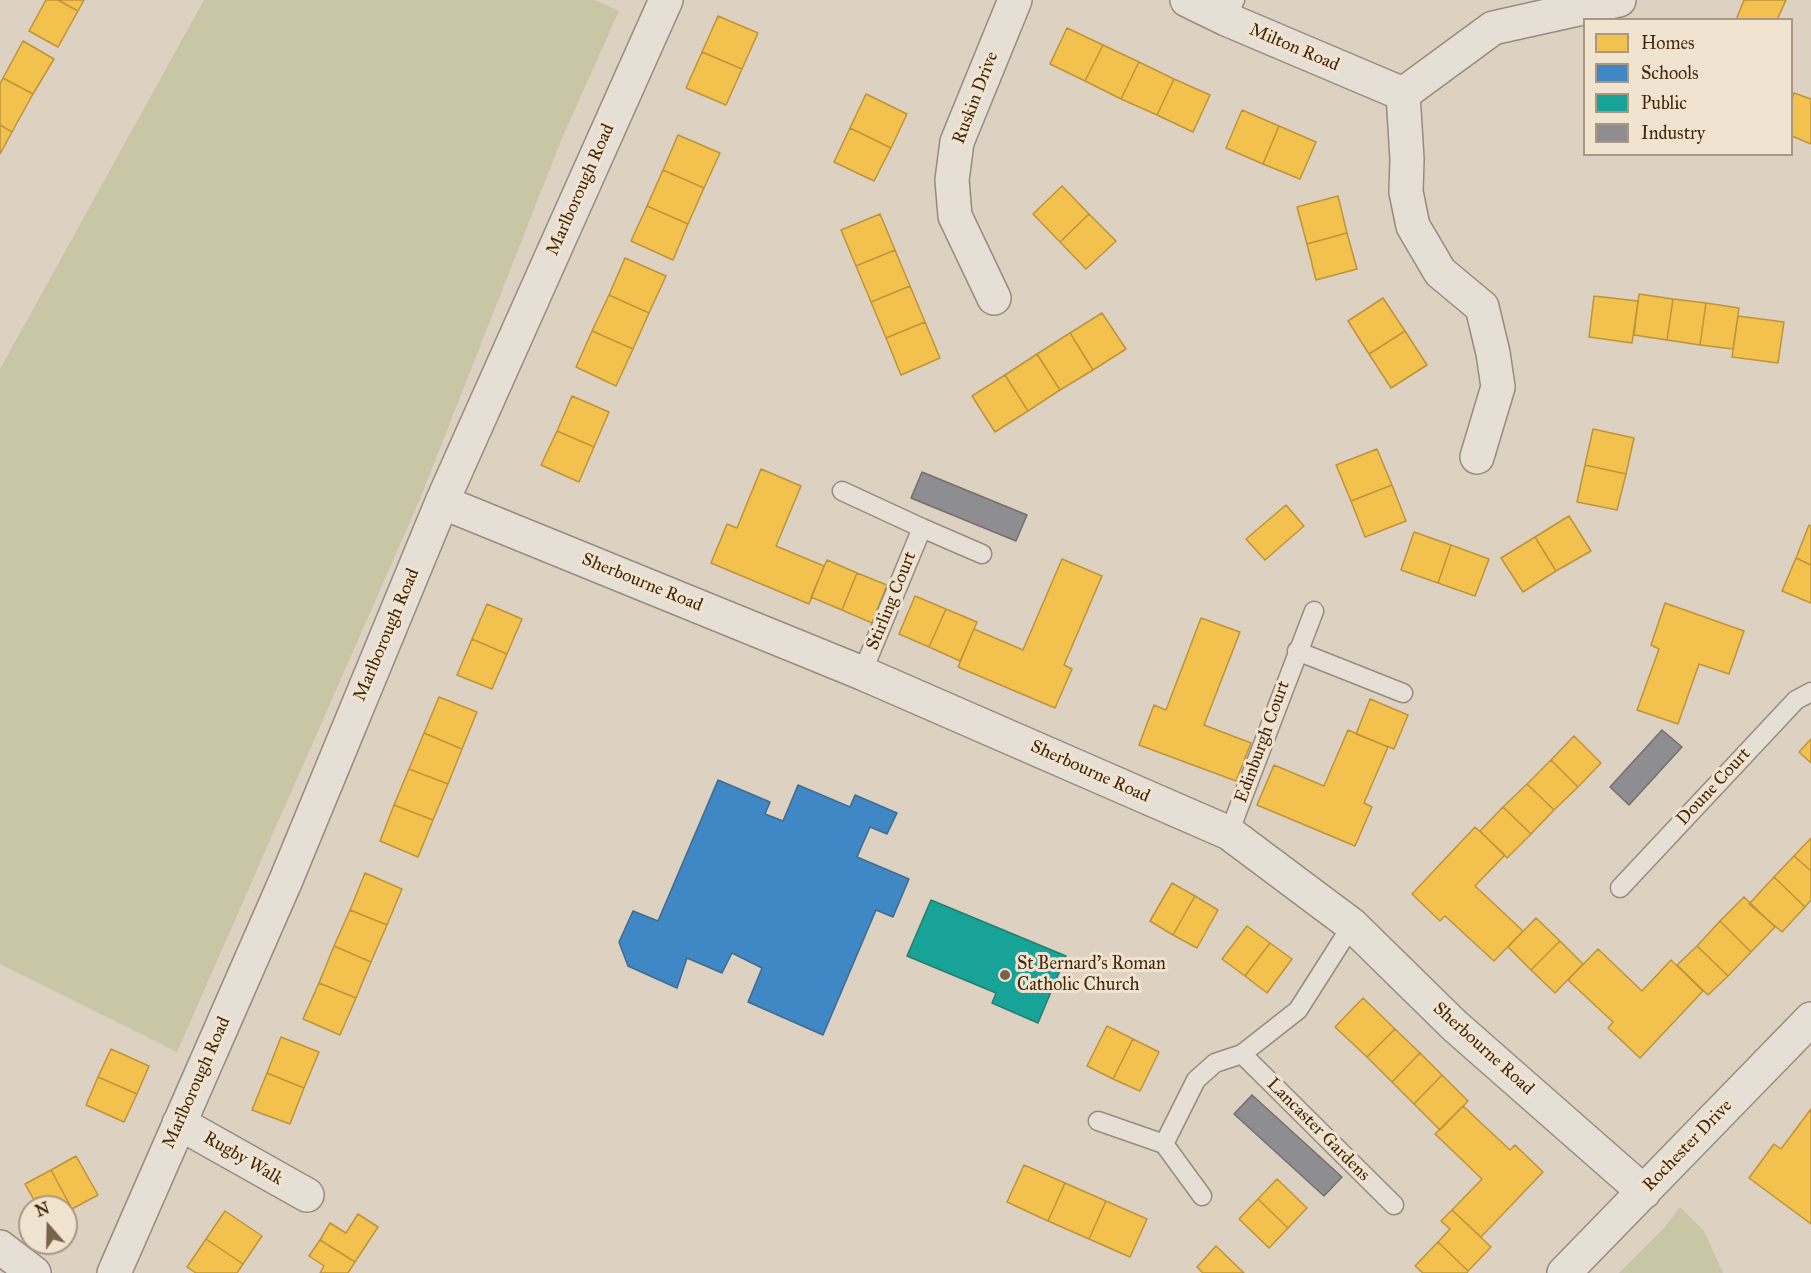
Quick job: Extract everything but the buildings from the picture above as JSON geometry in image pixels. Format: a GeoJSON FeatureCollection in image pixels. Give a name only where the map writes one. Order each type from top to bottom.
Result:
{"type":"FeatureCollection","features":[{"type":"Feature","properties":{"kind":"street","name":"Marlborough Road"},"geometry":{"type":"LineString","coordinates":[[114,1273],[286,880],[442,502],[665,0]]}},
{"type":"Feature","properties":{"kind":"street","name":"Ruskin Drive"},"geometry":{"type":"LineString","coordinates":[[994,298],[955,216],[952,180],[957,142],[1015,0]]}},
{"type":"Feature","properties":{"kind":"street","name":"Milton Road"},"geometry":{"type":"LineString","coordinates":[[1187,0],[1230,10],[1403,94]]}},
{"type":"Feature","properties":{"kind":"street"},"geometry":{"type":"LineString","coordinates":[[1478,457],[1498,387],[1493,353],[1482,307],[1440,272],[1413,226],[1406,192],[1407,159],[1403,94],[1494,28],[1619,0]]}},
{"type":"Feature","properties":{"kind":"street","name":"Sherbourne Road"},"geometry":{"type":"LineString","coordinates":[[442,502],[862,673],[1229,833],[1352,925],[1455,1026],[1644,1192]]}},
{"type":"Feature","properties":{"kind":"street","name":"Rochester Drive"},"geometry":{"type":"LineString","coordinates":[[1564,1273],[1811,1019]]}},
{"type":"Feature","properties":{"kind":"street","name":"Rugby Walk"},"geometry":{"type":"LineString","coordinates":[[179,1123],[307,1195]]}},
{"type":"Feature","properties":{"kind":"street"},"geometry":{"type":"LineString","coordinates":[[0,1247],[34,1273]]}},
{"type":"Feature","properties":{"kind":"lane","name":"Stirling Court"},"geometry":{"type":"LineString","coordinates":[[842,491],[982,554]]}},
{"type":"Feature","properties":{"kind":"lane","name":"Stirling Court"},"geometry":{"type":"LineString","coordinates":[[862,673],[922,528]]}},
{"type":"Feature","properties":{"kind":"lane","name":"Edinburgh Court"},"geometry":{"type":"LineString","coordinates":[[1229,833],[1314,611]]}},
{"type":"Feature","properties":{"kind":"lane"},"geometry":{"type":"LineString","coordinates":[[1297,651],[1403,693]]}},
{"type":"Feature","properties":{"kind":"lane","name":"Doune Court"},"geometry":{"type":"LineString","coordinates":[[1620,888],[1796,700],[1811,692]]}},
{"type":"Feature","properties":{"kind":"lane"},"geometry":{"type":"LineString","coordinates":[[1164,1144],[1196,1080],[1215,1063],[1242,1054],[1298,1010],[1352,925]]}},
{"type":"Feature","properties":{"kind":"lane","name":"Lancaster Gardens"},"geometry":{"type":"LineString","coordinates":[[1242,1054],[1394,1205]]}},
{"type":"Feature","properties":{"kind":"lane"},"geometry":{"type":"LineString","coordinates":[[1098,1122],[1164,1144],[1202,1196]]}},
{"type":"Feature","properties":{"kind":"shaded area"},"geometry":{"type":"Polygon","coordinates":[[[204,0],[595,0],[619,11],[562,138],[420,499],[177,1052],[0,964],[0,369],[204,0]]]}},
{"type":"Feature","properties":{"kind":"shaded area"},"geometry":{"type":"Polygon","coordinates":[[[1680,1207],[1704,1231],[1723,1273],[1619,1273],[1664,1228],[1680,1207]]]}},
{"type":"Feature","properties":{"kind":"place","name":"St Bernard's Roman Catholic Church"},"geometry":{"type":"Point","coordinates":[1005,975]}}]}
